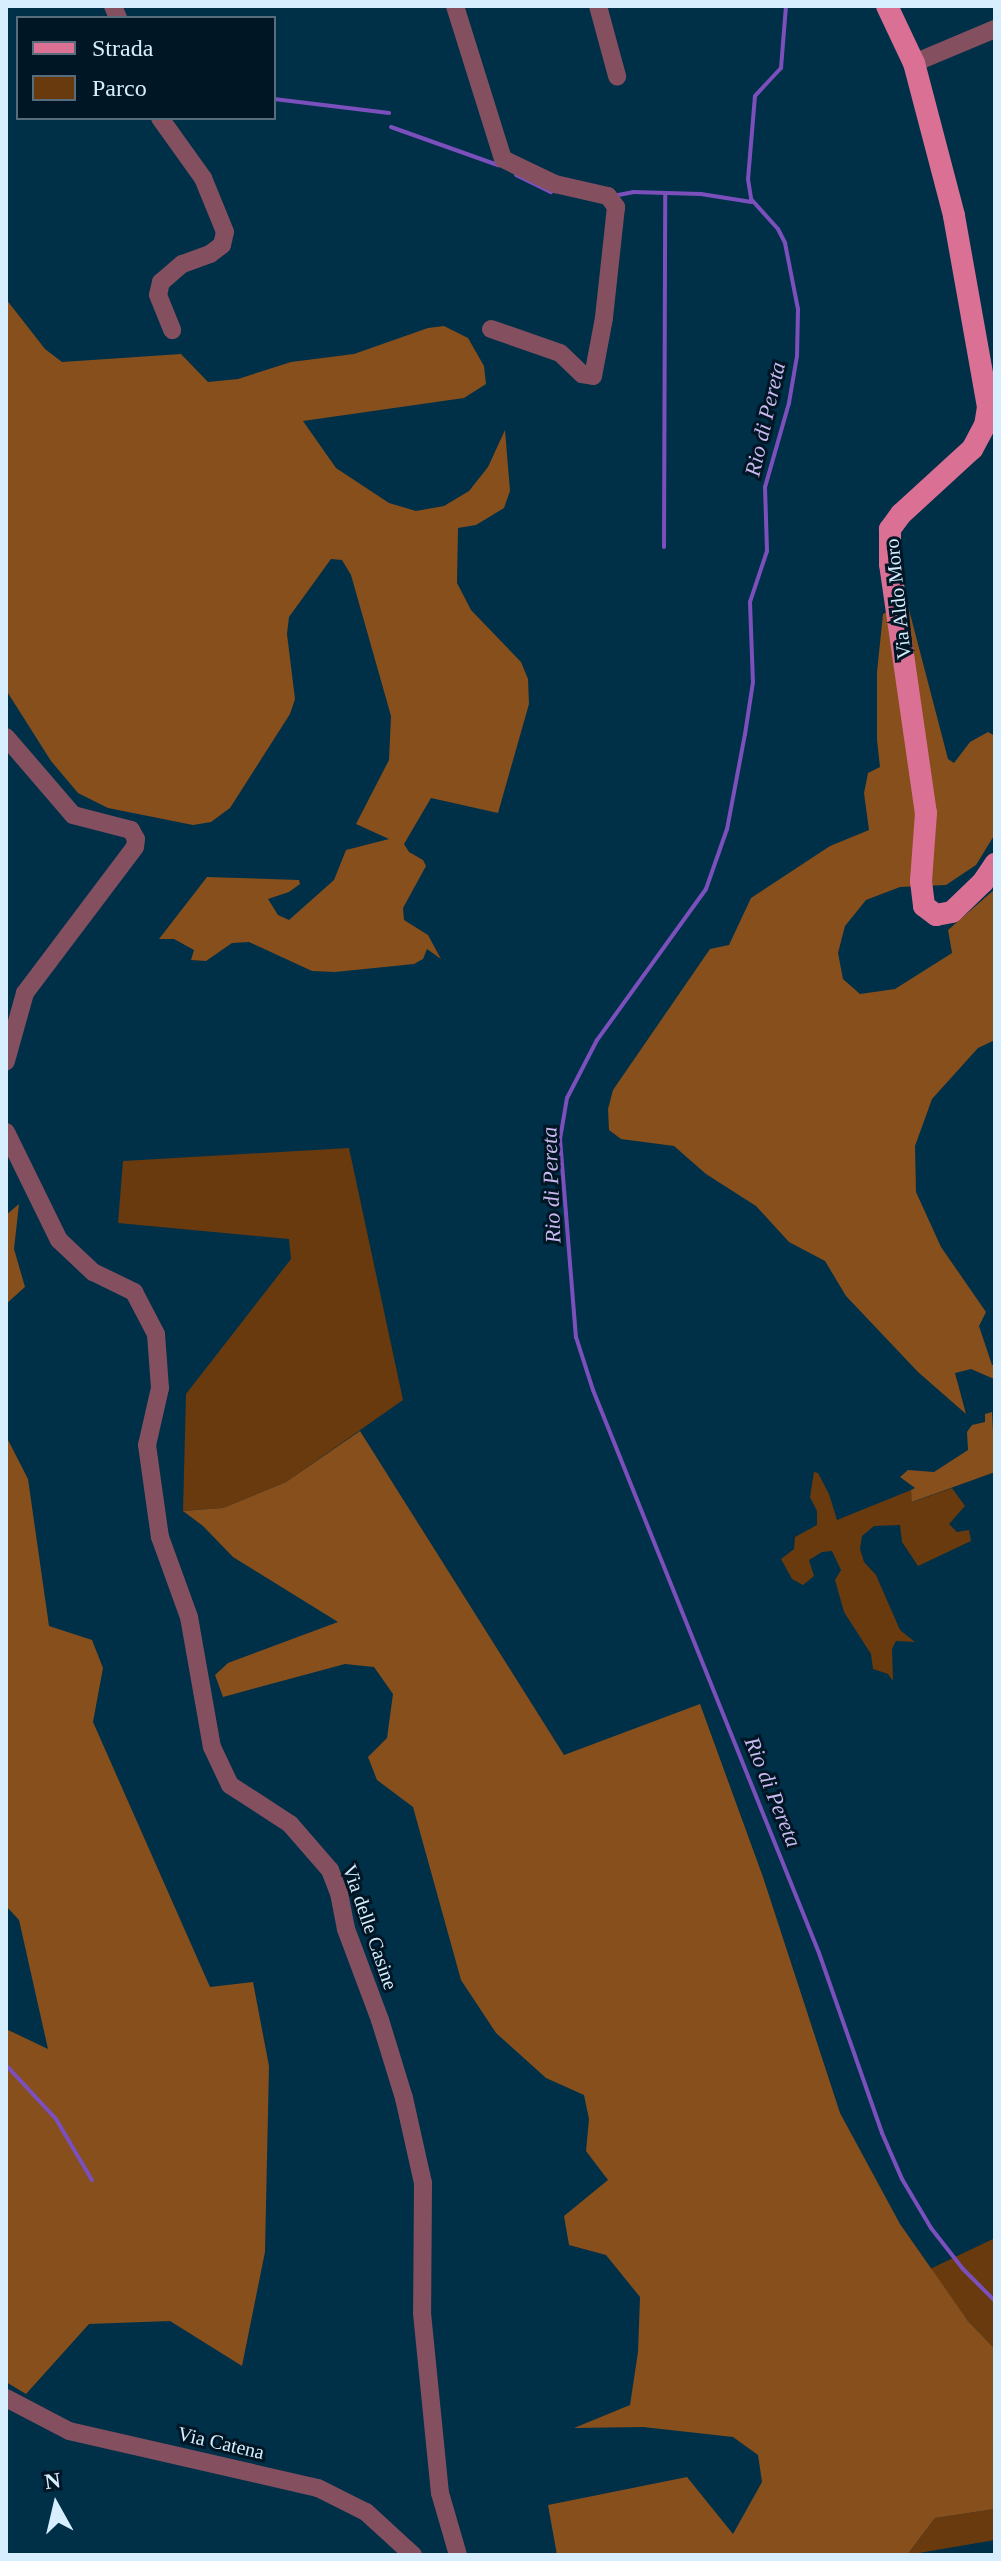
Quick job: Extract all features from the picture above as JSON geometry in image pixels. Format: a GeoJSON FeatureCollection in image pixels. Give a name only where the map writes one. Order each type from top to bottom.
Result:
{"type":"FeatureCollection","features":[{"type":"Feature","properties":{"kind":"main road","name":"Via Aldo Moro"},"geometry":{"type":"LineString","coordinates":[[887,6],[914,63],[954,216],[988,407],[985,425],[972,449],[901,514],[890,529],[891,576],[926,813],[921,881],[924,906],[936,915],[952,912],[983,882],[995,864]]}},
{"type":"Feature","properties":{"kind":"street"},"geometry":{"type":"LineString","coordinates":[[455,6],[503,159],[555,184],[608,196],[616,207],[604,318],[593,376],[582,374],[560,353],[491,329]]}},
{"type":"Feature","properties":{"kind":"street"},"geometry":{"type":"LineString","coordinates":[[598,6],[617,76]]}},
{"type":"Feature","properties":{"kind":"street"},"geometry":{"type":"LineString","coordinates":[[914,63],[995,29]]}},
{"type":"Feature","properties":{"kind":"street"},"geometry":{"type":"LineString","coordinates":[[161,120],[203,178],[225,232],[222,245],[210,254],[182,264],[161,282],[158,295],[172,330]]}},
{"type":"Feature","properties":{"kind":"street"},"geometry":{"type":"LineString","coordinates":[[6,737],[73,815],[131,830],[136,839],[135,847],[25,993],[6,1061]]}},
{"type":"Feature","properties":{"kind":"street","name":"Via delle Casine"},"geometry":{"type":"LineString","coordinates":[[6,1132],[59,1240],[93,1272],[134,1292],[156,1334],[160,1388],[147,1445],[160,1537],[189,1617],[212,1747],[230,1785],[290,1824],[330,1870],[339,1893],[346,1929],[380,2020],[404,2098],[423,2183],[422,2313],[440,2493],[458,2555]]}},
{"type":"Feature","properties":{"kind":"street","name":"Via Catena"},"geometry":{"type":"LineString","coordinates":[[6,2398],[69,2431],[318,2488],[366,2512],[413,2555]]}},
{"type":"Feature","properties":{"kind":"green space"},"geometry":{"type":"Polygon","coordinates":[[[349,1148],[403,1400],[286,1482],[223,1508],[183,1511],[186,1394],[291,1259],[289,1239],[118,1223],[123,1161],[349,1148]]]}},
{"type":"Feature","properties":{"kind":"green space"},"geometry":{"type":"Polygon","coordinates":[[[814,1472],[818,1473],[829,1494],[837,1520],[911,1490],[913,1502],[952,1488],[965,1506],[949,1524],[957,1532],[969,1530],[971,1541],[918,1566],[902,1542],[900,1525],[874,1526],[862,1536],[860,1549],[864,1562],[876,1575],[900,1630],[915,1642],[896,1641],[892,1649],[893,1681],[888,1674],[873,1669],[871,1654],[844,1612],[835,1580],[841,1570],[832,1551],[822,1552],[809,1560],[814,1576],[803,1585],[792,1579],[781,1559],[794,1549],[795,1537],[817,1525],[817,1511],[810,1497],[814,1472]]]}},
{"type":"Feature","properties":{"kind":"green space"},"geometry":{"type":"Polygon","coordinates":[[[995,2238],[995,2349],[968,2321],[930,2269],[995,2238]]]}},
{"type":"Feature","properties":{"kind":"green space"},"geometry":{"type":"Polygon","coordinates":[[[995,2509],[995,2540],[907,2555],[935,2518],[995,2509]]]}},
{"type":"Feature","properties":{"kind":"shaded area"},"geometry":{"type":"Polygon","coordinates":[[[6,299],[45,349],[62,362],[181,354],[208,382],[238,379],[291,362],[354,354],[428,328],[444,326],[468,338],[484,366],[486,384],[464,398],[303,421],[336,468],[389,503],[416,511],[444,506],[469,491],[488,467],[505,430],[510,491],[504,508],[476,525],[458,528],[457,583],[471,610],[521,662],[528,679],[529,704],[498,813],[431,798],[404,844],[426,866],[403,908],[404,920],[428,935],[441,959],[427,949],[423,959],[414,964],[335,972],[312,971],[249,942],[232,943],[206,961],[191,960],[194,950],[174,939],[159,939],[207,877],[299,880],[300,884],[289,892],[268,899],[278,915],[289,920],[334,880],[346,850],[389,839],[356,824],[389,760],[391,716],[351,575],[342,560],[331,559],[289,617],[287,634],[295,699],[290,714],[230,808],[211,822],[193,825],[108,808],[78,793],[51,761],[6,690],[6,299]]]}},
{"type":"Feature","properties":{"kind":"shaded area"},"geometry":{"type":"Polygon","coordinates":[[[907,602],[948,759],[954,763],[970,742],[988,732],[995,736],[995,834],[976,865],[946,885],[900,887],[866,900],[845,926],[838,953],[843,979],[860,994],[895,989],[952,953],[948,930],[995,889],[995,1040],[978,1048],[932,1099],[915,1146],[916,1192],[941,1247],[986,1312],[979,1326],[992,1365],[995,1365],[995,1384],[994,1379],[971,1369],[955,1373],[966,1414],[918,1372],[846,1296],[825,1261],[789,1242],[756,1206],[706,1174],[674,1146],[621,1139],[609,1130],[608,1109],[613,1090],[710,949],[729,945],[751,898],[830,846],[869,830],[864,793],[868,773],[880,767],[877,672],[883,614],[907,602]]]}},
{"type":"Feature","properties":{"kind":"shaded area"},"geometry":{"type":"Polygon","coordinates":[[[19,1204],[14,1249],[25,1287],[6,1304],[6,1215],[19,1204]]]}},
{"type":"Feature","properties":{"kind":"shaded area"},"geometry":{"type":"Polygon","coordinates":[[[992,1412],[995,1472],[912,1502],[911,1490],[915,1488],[900,1477],[908,1470],[934,1472],[968,1450],[967,1432],[972,1425],[985,1422],[985,1414],[992,1412]]]}},
{"type":"Feature","properties":{"kind":"shaded area"},"geometry":{"type":"Polygon","coordinates":[[[360,1431],[564,1755],[700,1704],[763,1877],[840,2113],[900,2224],[968,2321],[995,2349],[995,2509],[935,2518],[907,2555],[557,2555],[548,2505],[687,2477],[733,2534],[762,2482],[758,2455],[733,2437],[643,2427],[574,2428],[630,2405],[638,2352],[640,2297],[606,2255],[569,2245],[564,2216],[608,2180],[586,2151],[589,2119],[584,2095],[546,2078],[496,2033],[461,1980],[413,1807],[377,1780],[368,1757],[387,1738],[393,1694],[374,1667],[345,1664],[223,1697],[215,1675],[228,1663],[338,1622],[233,1557],[203,1526],[183,1511],[223,1508],[286,1482],[360,1431]]]}},
{"type":"Feature","properties":{"kind":"shaded area"},"geometry":{"type":"Polygon","coordinates":[[[6,1436],[28,1479],[49,1626],[92,1640],[103,1668],[93,1722],[210,1987],[253,1982],[269,2066],[265,2252],[242,2366],[170,2321],[89,2324],[26,2394],[6,2382],[6,2029],[48,2049],[19,1920],[6,1906],[6,1436]]]}},
{"type":"Feature","properties":{"kind":"waterway","name":"Rio di Pereta"},"geometry":{"type":"LineString","coordinates":[[786,6],[781,68],[755,96],[748,179],[751,199],[778,229],[785,243],[798,309],[797,356],[789,403],[765,487],[767,551],[750,602],[753,682],[745,734],[727,829],[706,889],[597,1040],[567,1098],[560,1139],[576,1337],[593,1390],[819,1953],[882,2133],[902,2179],[931,2228],[963,2269],[995,2301]]}},
{"type":"Feature","properties":{"kind":"waterway"},"geometry":{"type":"LineString","coordinates":[[276,99],[389,113]]}},
{"type":"Feature","properties":{"kind":"waterway"},"geometry":{"type":"LineString","coordinates":[[391,127],[498,165]]}},
{"type":"Feature","properties":{"kind":"waterway"},"geometry":{"type":"LineString","coordinates":[[516,175],[551,192]]}},
{"type":"Feature","properties":{"kind":"waterway"},"geometry":{"type":"LineString","coordinates":[[613,196],[633,192],[701,194],[751,202]]}},
{"type":"Feature","properties":{"kind":"waterway"},"geometry":{"type":"LineString","coordinates":[[664,547],[665,194]]}},
{"type":"Feature","properties":{"kind":"waterway"},"geometry":{"type":"LineString","coordinates":[[6,2065],[56,2119],[92,2180]]}}]}
